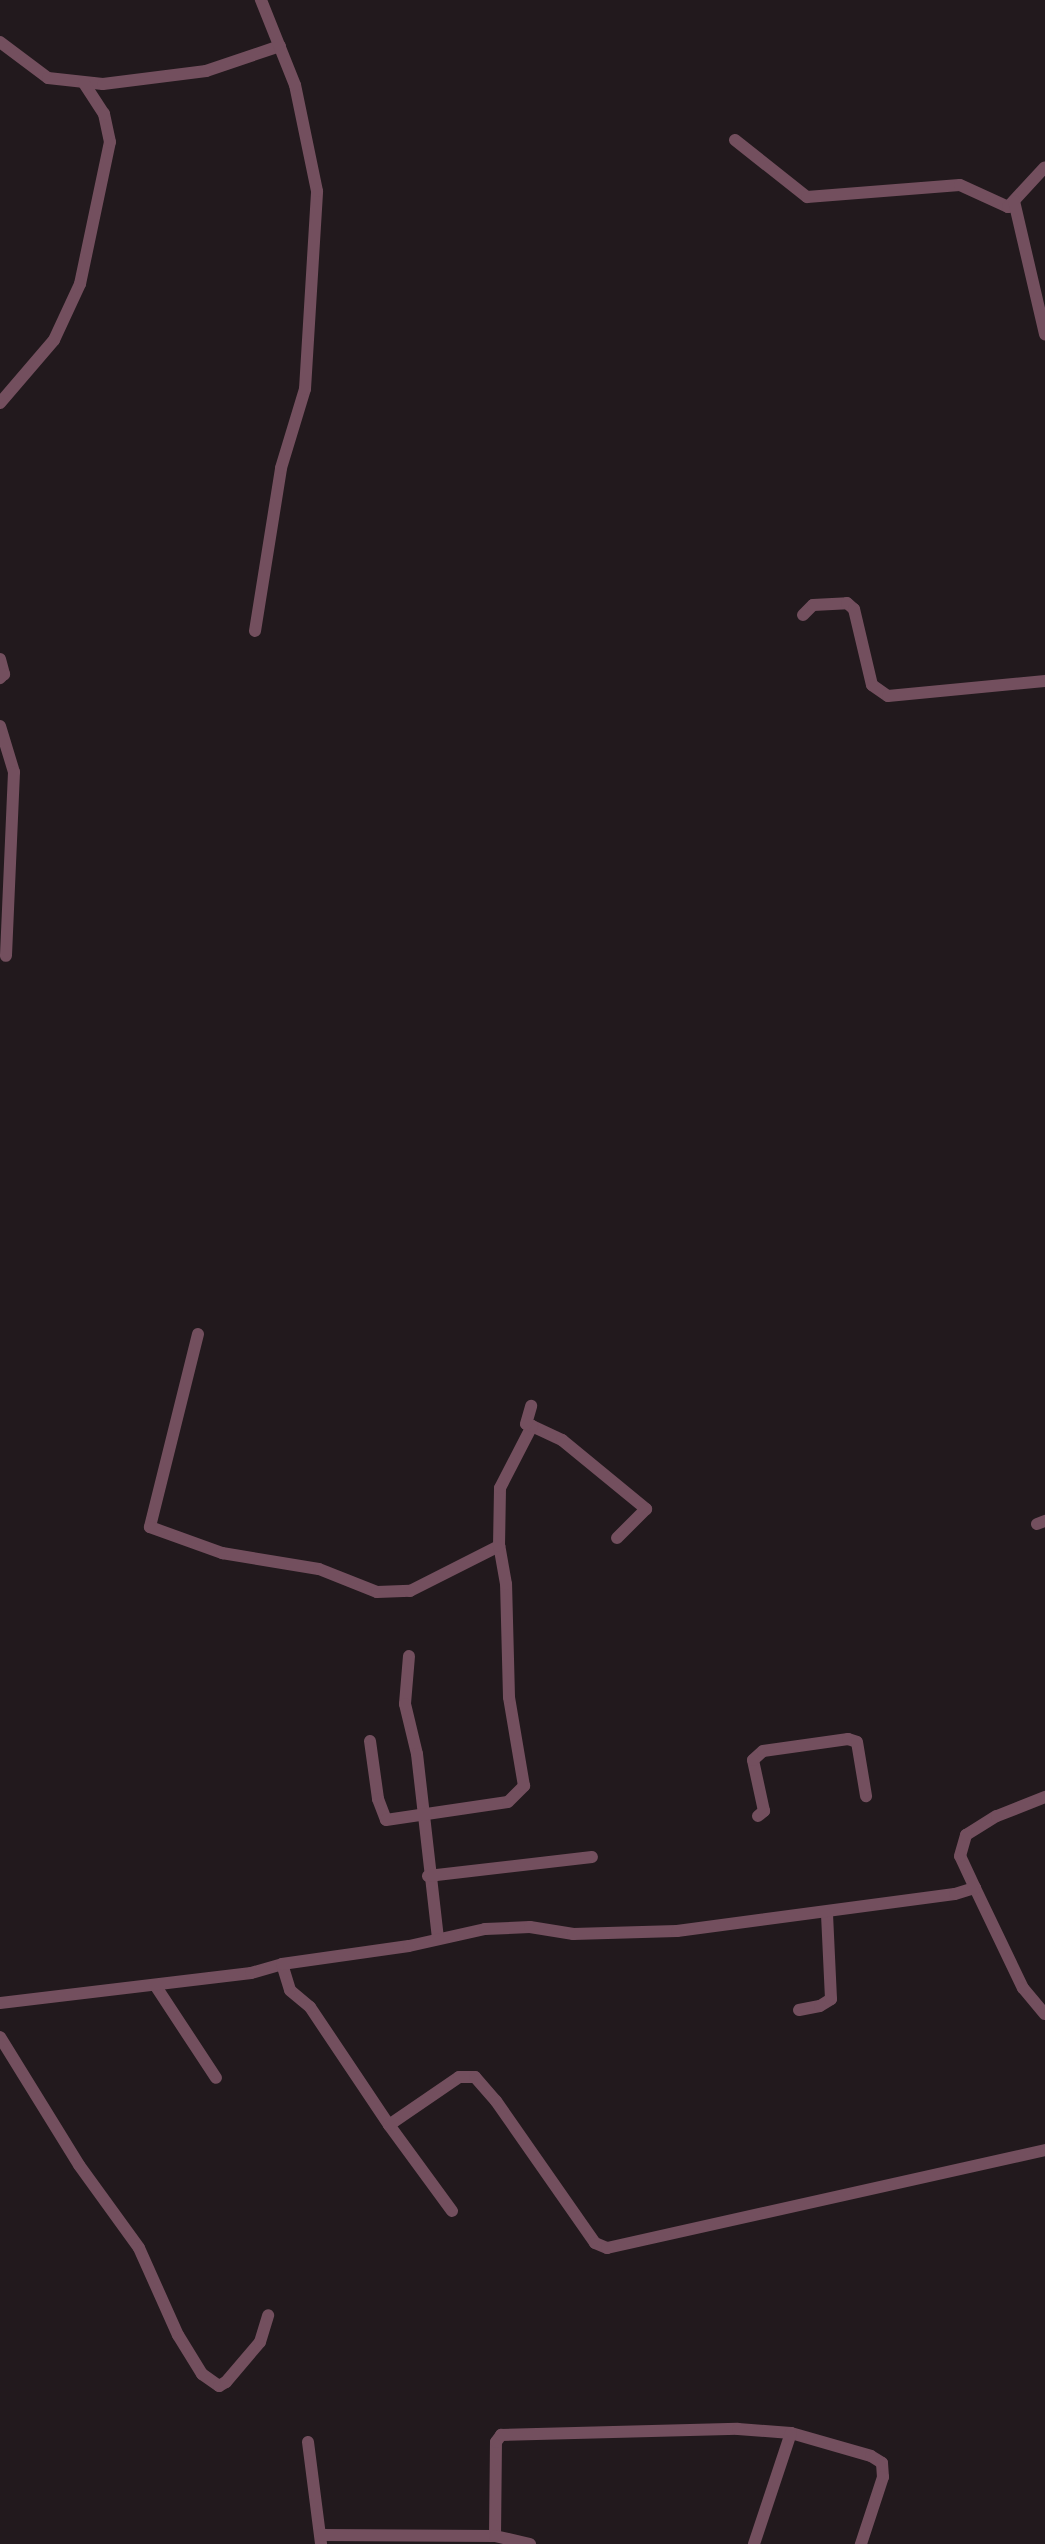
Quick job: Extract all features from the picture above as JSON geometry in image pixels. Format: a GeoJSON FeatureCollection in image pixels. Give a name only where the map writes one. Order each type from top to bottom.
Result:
{"type":"FeatureCollection","features":[{"type":"Feature","properties":{"kind":"street"},"geometry":{"type":"LineString","coordinates":[[255,631],[283,459],[305,388],[317,174],[295,85],[261,0]]}},
{"type":"Feature","properties":{"kind":"street"},"geometry":{"type":"LineString","coordinates":[[0,42],[48,78],[84,83],[206,71],[280,46]]}},
{"type":"Feature","properties":{"kind":"street"},"geometry":{"type":"LineString","coordinates":[[1,400],[54,340],[80,284],[110,142],[104,114],[84,83]]}},
{"type":"Feature","properties":{"kind":"street"},"geometry":{"type":"LineString","coordinates":[[735,140],[807,197],[960,186],[1008,207],[1045,167]]}},
{"type":"Feature","properties":{"kind":"street"},"geometry":{"type":"LineString","coordinates":[[1014,201],[1045,334]]}},
{"type":"Feature","properties":{"kind":"street"},"geometry":{"type":"LineString","coordinates":[[803,615],[813,605],[847,603],[854,609],[872,685],[888,696],[1045,681]]}},
{"type":"Feature","properties":{"kind":"street"},"geometry":{"type":"LineString","coordinates":[[0,659],[4,674],[0,678]]}},
{"type":"Feature","properties":{"kind":"street"},"geometry":{"type":"LineString","coordinates":[[0,726],[14,772],[6,956]]}},
{"type":"Feature","properties":{"kind":"street"},"geometry":{"type":"LineString","coordinates":[[198,1334],[149,1527],[222,1553],[319,1569],[377,1592],[410,1591],[499,1546]]}},
{"type":"Feature","properties":{"kind":"street"},"geometry":{"type":"LineString","coordinates":[[531,1405],[526,1424],[562,1440],[646,1509],[617,1538]]}},
{"type":"Feature","properties":{"kind":"street"},"geometry":{"type":"LineString","coordinates":[[370,1741],[378,1799],[386,1820],[421,1817],[508,1802],[524,1786],[509,1697],[506,1584],[499,1546],[500,1488],[532,1426]]}},
{"type":"Feature","properties":{"kind":"street"},"geometry":{"type":"LineString","coordinates":[[409,1656],[404,1704],[417,1754],[428,1877],[439,1939]]}},
{"type":"Feature","properties":{"kind":"street"},"geometry":{"type":"LineString","coordinates":[[758,1816],[764,1811],[753,1760],[763,1751],[848,1739],[857,1742],[866,1796]]}},
{"type":"Feature","properties":{"kind":"street"},"geometry":{"type":"LineString","coordinates":[[1045,1797],[997,1816],[966,1835],[960,1856],[1023,1988],[1045,2014]]}},
{"type":"Feature","properties":{"kind":"street"},"geometry":{"type":"LineString","coordinates":[[428,1877],[592,1857]]}},
{"type":"Feature","properties":{"kind":"street"},"geometry":{"type":"LineString","coordinates":[[0,2003],[251,1973],[282,1964],[485,1929],[530,1927],[573,1934],[677,1931],[827,1913],[975,1888]]}},
{"type":"Feature","properties":{"kind":"street"},"geometry":{"type":"LineString","coordinates":[[799,2010],[820,2006],[831,1999],[827,1913]]}},
{"type":"Feature","properties":{"kind":"street"},"geometry":{"type":"LineString","coordinates":[[282,1964],[290,1990],[310,2007],[389,2125],[452,2211]]}},
{"type":"Feature","properties":{"kind":"street"},"geometry":{"type":"LineString","coordinates":[[155,1985],[216,2078]]}},
{"type":"Feature","properties":{"kind":"street"},"geometry":{"type":"LineString","coordinates":[[0,2037],[79,2165],[139,2248],[178,2335],[202,2374],[219,2386],[226,2382],[260,2342],[268,2315]]}},
{"type":"Feature","properties":{"kind":"street"},"geometry":{"type":"LineString","coordinates":[[389,2125],[459,2077],[475,2077],[595,2243],[607,2248],[1045,2150]]}},
{"type":"Feature","properties":{"kind":"street"},"geometry":{"type":"LineString","coordinates":[[495,2536],[496,2442],[500,2435],[738,2429],[791,2432],[871,2456],[882,2463],[883,2477],[861,2544]]}},
{"type":"Feature","properties":{"kind":"street"},"geometry":{"type":"LineString","coordinates":[[754,2544],[791,2432]]}},
{"type":"Feature","properties":{"kind":"street"},"geometry":{"type":"LineString","coordinates":[[308,2442],[321,2539],[495,2536],[530,2544]]}}]}
